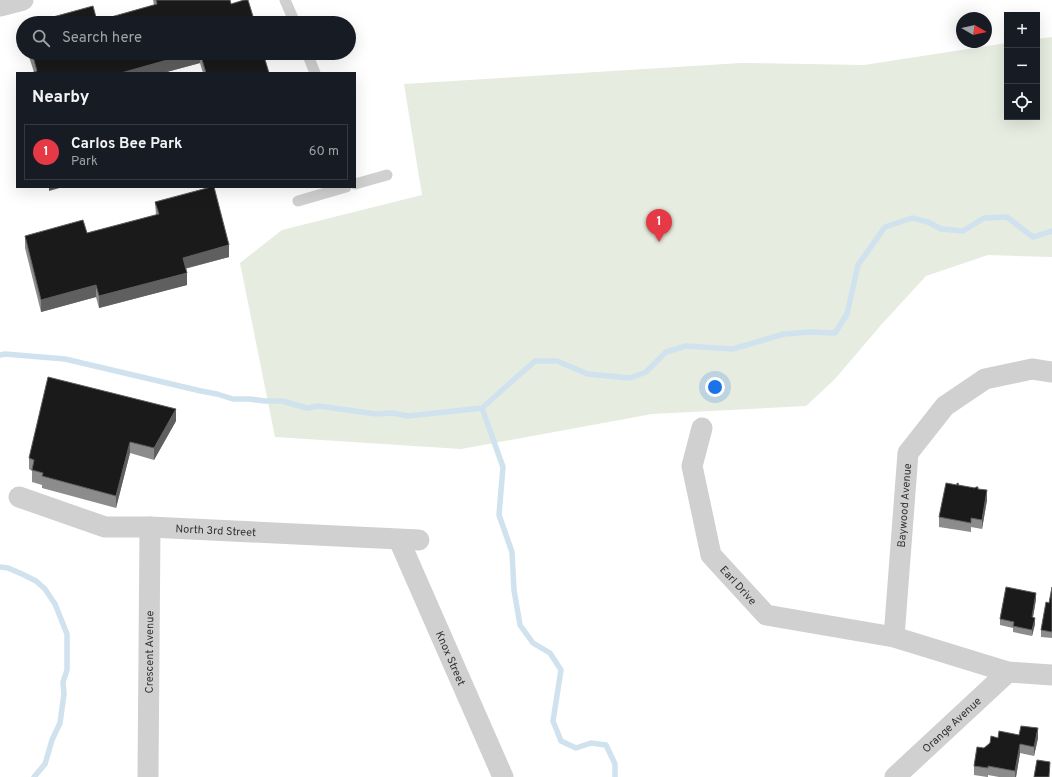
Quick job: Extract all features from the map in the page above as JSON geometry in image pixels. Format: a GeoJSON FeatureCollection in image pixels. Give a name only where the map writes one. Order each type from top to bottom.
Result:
{"type":"FeatureCollection","features":[{"type":"Feature","properties":{"kind":"street"},"geometry":{"type":"LineString","coordinates":[[0,6],[24,0]]}},
{"type":"Feature","properties":{"kind":"street","name":"Baywood Avenue"},"geometry":{"type":"LineString","coordinates":[[894,637],[908,453],[945,406],[985,379],[1032,369],[1052,372]]}},
{"type":"Feature","properties":{"kind":"street","name":"Earl Drive"},"geometry":{"type":"LineString","coordinates":[[702,428],[692,466],[710,555],[766,614],[894,637]]}},
{"type":"Feature","properties":{"kind":"street","name":"North 3rd Street"},"geometry":{"type":"LineString","coordinates":[[19,497],[105,527],[150,527],[409,540]]}},
{"type":"Feature","properties":{"kind":"street","name":"Crescent Avenue"},"geometry":{"type":"LineString","coordinates":[[148,777],[150,527]]}},
{"type":"Feature","properties":{"kind":"street","name":"Knox Street"},"geometry":{"type":"LineString","coordinates":[[409,540],[503,777]]}},
{"type":"Feature","properties":{"kind":"street"},"geometry":{"type":"LineString","coordinates":[[894,637],[1008,672],[1052,675]]}},
{"type":"Feature","properties":{"kind":"street","name":"Orange Avenue"},"geometry":{"type":"LineString","coordinates":[[895,777],[1008,672]]}},
{"type":"Feature","properties":{"kind":"lane"},"geometry":{"type":"LineString","coordinates":[[285,0],[291,16]]}},
{"type":"Feature","properties":{"kind":"lane"},"geometry":{"type":"LineString","coordinates":[[309,60],[315,72]]}},
{"type":"Feature","properties":{"kind":"lane"},"geometry":{"type":"LineString","coordinates":[[356,184],[387,176]]}},
{"type":"Feature","properties":{"kind":"lane"},"geometry":{"type":"LineString","coordinates":[[298,201],[343,188]]}},
{"type":"Feature","properties":{"kind":"shaded area"},"geometry":{"type":"Polygon","coordinates":[[[1052,37],[1052,257],[988,255],[926,276],[881,325],[835,379],[806,406],[652,414],[461,449],[275,437],[240,263],[282,230],[422,195],[404,84],[741,63],[864,65],[974,48],[992,48],[992,45],[1004,43],[1004,120],[1040,120],[1040,39],[1052,37]]]}},
{"type":"Feature","properties":{"kind":"building"},"geometry":{"type":"Polygon","coordinates":[[[156,0],[230,0],[231,4],[248,0],[253,16],[115,16],[157,4],[156,0]]]}},
{"type":"Feature","properties":{"kind":"building"},"geometry":{"type":"Polygon","coordinates":[[[93,6],[96,16],[57,16],[93,6]]]}},
{"type":"Feature","properties":{"kind":"building"},"geometry":{"type":"Polygon","coordinates":[[[34,60],[167,60],[125,72],[34,72],[37,71],[34,60]]]}},
{"type":"Feature","properties":{"kind":"building"},"geometry":{"type":"Polygon","coordinates":[[[202,60],[265,60],[269,72],[206,72],[202,60]]]}},
{"type":"Feature","properties":{"kind":"building"},"geometry":{"type":"Polygon","coordinates":[[[207,188],[214,188],[229,245],[183,258],[187,273],[99,296],[96,285],[41,300],[25,236],[83,220],[87,233],[159,214],[155,202],[207,188]]]}},
{"type":"Feature","properties":{"kind":"building"},"geometry":{"type":"Polygon","coordinates":[[[48,377],[176,409],[154,448],[130,442],[116,496],[42,476],[43,473],[32,470],[34,460],[29,458],[48,377]]]}},
{"type":"Feature","properties":{"kind":"building"},"geometry":{"type":"Polygon","coordinates":[[[946,483],[957,485],[957,483],[959,484],[958,485],[975,488],[978,487],[978,489],[987,490],[982,520],[971,518],[971,523],[939,517],[946,483]]]}},
{"type":"Feature","properties":{"kind":"building"},"geometry":{"type":"Polygon","coordinates":[[[1006,587],[1036,593],[1032,617],[1035,618],[1032,630],[1013,626],[1014,622],[1000,619],[1006,587]]]}},
{"type":"Feature","properties":{"kind":"building"},"geometry":{"type":"Polygon","coordinates":[[[1052,587],[1052,632],[1041,630],[1046,602],[1049,603],[1052,587]]]}},
{"type":"Feature","properties":{"kind":"building"},"geometry":{"type":"Polygon","coordinates":[[[1021,726],[1038,728],[1034,747],[1020,744],[1015,771],[988,766],[988,768],[974,766],[977,747],[984,748],[990,743],[991,736],[998,738],[999,731],[1019,735],[1021,726]]]}},
{"type":"Feature","properties":{"kind":"building"},"geometry":{"type":"Polygon","coordinates":[[[1037,760],[1050,762],[1049,777],[1034,777],[1037,760]]]}},
{"type":"Feature","properties":{"kind":"waterway"},"geometry":{"type":"LineString","coordinates":[[482,408],[535,361],[557,361],[588,374],[630,378],[646,372],[666,352],[686,346],[733,349],[784,334],[810,332],[835,333],[847,314],[858,265],[885,227],[912,218],[928,222],[941,229],[963,231],[984,218],[1007,217],[1033,237],[1052,231]]}},
{"type":"Feature","properties":{"kind":"waterway"},"geometry":{"type":"LineString","coordinates":[[0,355],[5,354],[65,359],[233,399],[282,401],[307,408],[319,406],[376,414],[392,413],[408,416],[482,408]]}},
{"type":"Feature","properties":{"kind":"waterway"},"geometry":{"type":"LineString","coordinates":[[482,408],[503,467],[499,515],[512,552],[514,590],[520,625],[533,643],[550,653],[561,670],[553,721],[561,741],[576,748],[591,743],[606,745],[615,764],[615,777]]}},
{"type":"Feature","properties":{"kind":"waterway"},"geometry":{"type":"LineString","coordinates":[[0,567],[8,568],[22,574],[36,581],[45,589],[55,604],[67,634],[67,670],[63,682],[64,694],[60,723],[52,740],[45,764],[34,777]]}},
{"type":"Feature","properties":{"kind":"place","name":"Carlos Bee Park"},"geometry":{"type":"Point","coordinates":[659,242]}}]}
